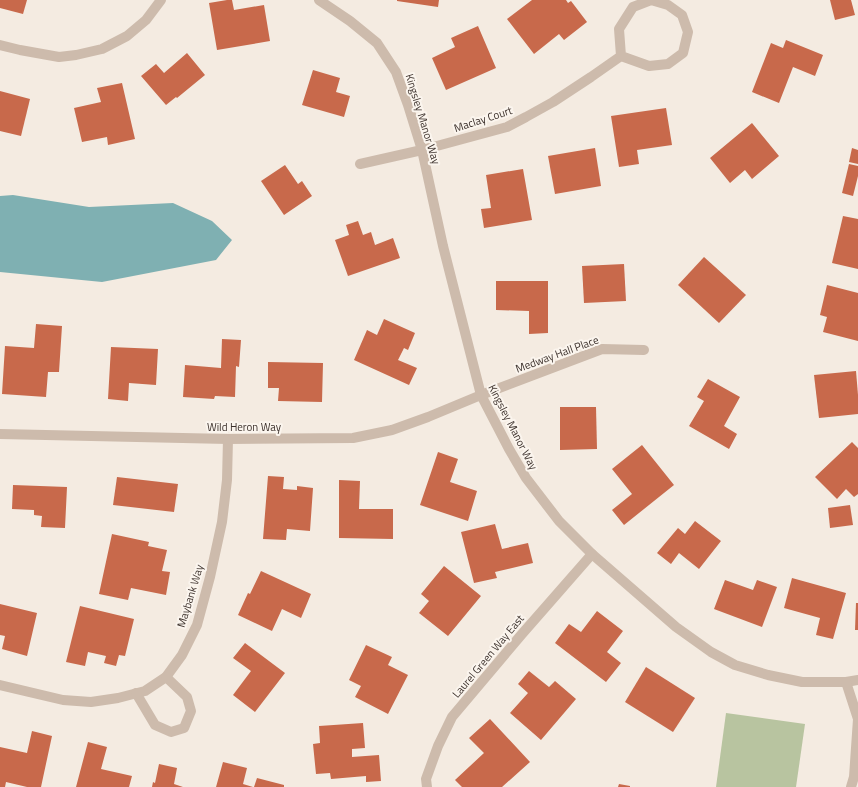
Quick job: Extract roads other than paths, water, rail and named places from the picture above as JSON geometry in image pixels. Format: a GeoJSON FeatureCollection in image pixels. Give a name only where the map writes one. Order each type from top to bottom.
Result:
{"type":"FeatureCollection","features":[{"type":"Feature","properties":{"kind":"street"},"geometry":{"type":"LineString","coordinates":[[0,45],[59,57],[102,50],[127,36],[146,20],[161,0]]}},
{"type":"Feature","properties":{"kind":"street","name":"Kingsley Manor Way"},"geometry":{"type":"LineString","coordinates":[[319,0],[350,21],[377,44],[396,72],[408,104],[422,150],[443,246],[481,395],[526,478],[559,521],[592,554],[676,627],[711,652],[735,665],[768,675],[802,682],[846,682],[858,680]]}},
{"type":"Feature","properties":{"kind":"street"},"geometry":{"type":"LineString","coordinates":[[651,0],[668,5],[682,15],[688,32],[683,52],[668,64],[649,66],[621,56],[619,29],[633,7],[651,0]]}},
{"type":"Feature","properties":{"kind":"street","name":"Maclay Court"},"geometry":{"type":"LineString","coordinates":[[360,164],[422,150],[507,127],[553,102],[591,78],[621,56]]}},
{"type":"Feature","properties":{"kind":"street","name":"Medway Hall Place"},"geometry":{"type":"LineString","coordinates":[[481,395],[602,349],[644,350]]}},
{"type":"Feature","properties":{"kind":"street","name":"Wild Heron Way"},"geometry":{"type":"LineString","coordinates":[[0,434],[228,439],[353,438],[392,430],[481,395]]}},
{"type":"Feature","properties":{"kind":"street","name":"Maybank Way"},"geometry":{"type":"LineString","coordinates":[[0,685],[64,700],[91,702],[118,698],[145,691],[166,677],[182,655],[197,625],[210,577],[222,522],[227,480],[228,439]]}},
{"type":"Feature","properties":{"kind":"street","name":"Laurel Green Way East"},"geometry":{"type":"LineString","coordinates":[[427,787],[426,779],[438,746],[452,717],[592,554]]}},
{"type":"Feature","properties":{"kind":"street"},"geometry":{"type":"LineString","coordinates":[[136,693],[156,725],[171,732],[184,728],[192,711],[187,697],[166,677]]}},
{"type":"Feature","properties":{"kind":"street"},"geometry":{"type":"LineString","coordinates":[[846,682],[858,719],[854,777],[851,787]]}},
{"type":"Feature","properties":{"kind":"water"},"geometry":{"type":"Polygon","coordinates":[[[13,195],[89,207],[173,203],[212,221],[232,240],[216,260],[102,282],[0,272],[0,196],[13,195]]]}}]}
